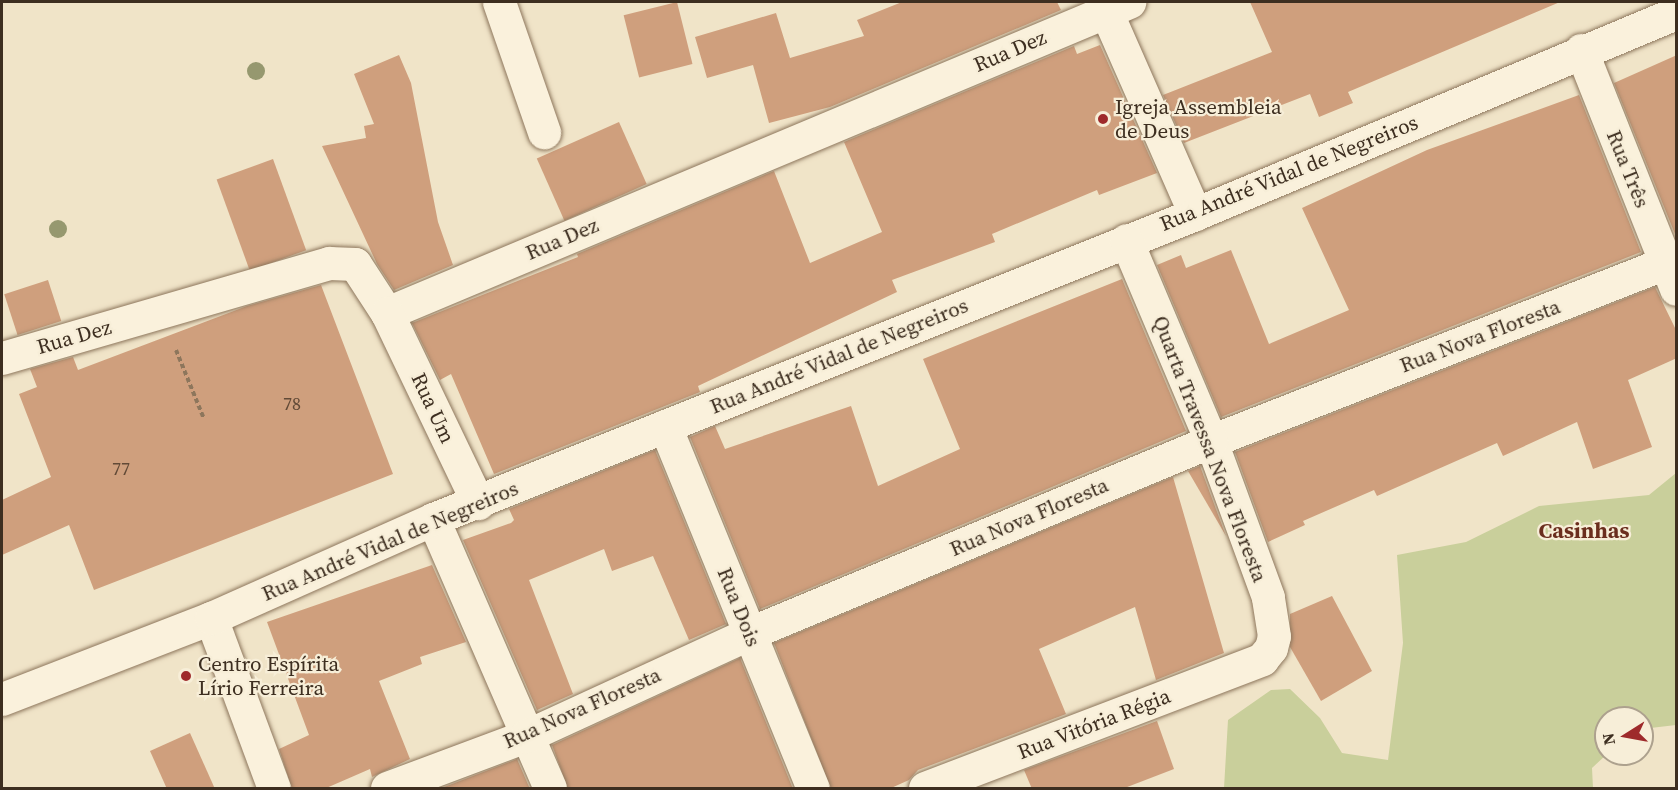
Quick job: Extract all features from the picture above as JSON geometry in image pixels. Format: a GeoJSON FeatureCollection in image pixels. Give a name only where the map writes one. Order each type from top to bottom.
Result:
{"type":"FeatureCollection","features":[{"type":"Feature","properties":{"kind":"street"},"geometry":{"type":"LineString","coordinates":[[499,2],[544,132]]}},
{"type":"Feature","properties":{"kind":"street"},"geometry":{"type":"LineString","coordinates":[[1118,6],[1195,214]]}},
{"type":"Feature","properties":{"kind":"street","name":"Rua Dez"},"geometry":{"type":"LineString","coordinates":[[2,358],[329,263],[355,264],[387,313],[1118,6]]}},
{"type":"Feature","properties":{"kind":"street","name":"Rua André Vidal de Negreiros"},"geometry":{"type":"LineString","coordinates":[[2,699],[211,618],[433,519],[478,503],[1195,214],[1581,50],[1677,13]]}},
{"type":"Feature","properties":{"kind":"street","name":"Rua Três"},"geometry":{"type":"LineString","coordinates":[[1581,50],[1673,270]]}},
{"type":"Feature","properties":{"kind":"street","name":"Quarta Travessa Nova Floresta"},"geometry":{"type":"LineString","coordinates":[[1126,240],[1211,441],[1268,597],[1274,636],[1262,659]]}},
{"type":"Feature","properties":{"kind":"street","name":"Rua Nova Floresta"},"geometry":{"type":"LineString","coordinates":[[387,789],[526,735],[750,633],[1211,441],[1673,270]]}},
{"type":"Feature","properties":{"kind":"street","name":"Rua Um"},"geometry":{"type":"LineString","coordinates":[[387,313],[478,503]]}},
{"type":"Feature","properties":{"kind":"street","name":"Rua Dois"},"geometry":{"type":"LineString","coordinates":[[665,426],[813,789]]}},
{"type":"Feature","properties":{"kind":"street"},"geometry":{"type":"LineString","coordinates":[[433,519],[550,789]]}},
{"type":"Feature","properties":{"kind":"street"},"geometry":{"type":"LineString","coordinates":[[211,618],[274,789]]}},
{"type":"Feature","properties":{"kind":"street","name":"Rua Vitória Régia"},"geometry":{"type":"LineString","coordinates":[[925,789],[1262,659]]}},
{"type":"Feature","properties":{"kind":"path"},"geometry":{"type":"LineString","coordinates":[[160,312],[204,419]]}},
{"type":"Feature","properties":{"kind":"green space"},"geometry":{"type":"Polygon","coordinates":[[[1676,473],[1676,725],[1654,728],[1654,706],[1594,706],[1593,788],[1224,788],[1228,720],[1271,690],[1290,689],[1320,718],[1342,753],[1388,760],[1403,643],[1397,555],[1466,542],[1539,506],[1649,495],[1676,473]]]}},
{"type":"Feature","properties":{"kind":"building"},"geometry":{"type":"Polygon","coordinates":[[[677,2],[692,64],[639,77],[624,15],[677,2]]]}},
{"type":"Feature","properties":{"kind":"building"},"geometry":{"type":"Polygon","coordinates":[[[902,2],[1057,2],[1061,10],[830,107],[769,123],[753,65],[707,78],[695,37],[776,13],[790,58],[864,36],[857,20],[902,2]]]}},
{"type":"Feature","properties":{"kind":"building"},"geometry":{"type":"Polygon","coordinates":[[[1250,2],[1560,2],[1348,92],[1353,103],[1319,117],[1310,94],[1184,143],[1163,95],[1272,52],[1250,2]]]}},
{"type":"Feature","properties":{"kind":"building"},"geometry":{"type":"Polygon","coordinates":[[[1100,45],[1157,173],[1099,195],[1097,190],[992,234],[995,242],[892,280],[897,292],[698,386],[700,392],[494,474],[451,374],[440,380],[412,323],[578,257],[577,254],[774,171],[810,263],[882,232],[844,142],[1074,46],[1077,54],[1100,45]]]}},
{"type":"Feature","properties":{"kind":"building"},"geometry":{"type":"Polygon","coordinates":[[[399,55],[411,83],[438,222],[453,265],[394,290],[377,264],[322,146],[366,138],[364,126],[374,124],[354,74],[399,55]]]}},
{"type":"Feature","properties":{"kind":"building"},"geometry":{"type":"Polygon","coordinates":[[[1677,55],[1677,239],[1614,83],[1677,55]]]}},
{"type":"Feature","properties":{"kind":"building"},"geometry":{"type":"Polygon","coordinates":[[[1579,95],[1641,252],[1221,417],[1157,265],[1181,255],[1186,268],[1231,250],[1269,344],[1349,310],[1302,208],[1427,150],[1579,95]]]}},
{"type":"Feature","properties":{"kind":"building"},"geometry":{"type":"Polygon","coordinates":[[[619,122],[647,184],[564,221],[537,159],[619,122]]]}},
{"type":"Feature","properties":{"kind":"building"},"geometry":{"type":"Polygon","coordinates":[[[273,159],[306,250],[250,271],[217,180],[273,159]]]}},
{"type":"Feature","properties":{"kind":"building"},"geometry":{"type":"Polygon","coordinates":[[[1122,279],[1186,431],[760,609],[690,437],[715,426],[725,449],[851,406],[878,486],[960,449],[923,359],[1122,279]]]}},
{"type":"Feature","properties":{"kind":"building"},"geometry":{"type":"Polygon","coordinates":[[[48,280],[61,321],[18,335],[4,294],[48,280]]]}},
{"type":"Feature","properties":{"kind":"building"},"geometry":{"type":"Polygon","coordinates":[[[321,285],[393,474],[94,590],[69,525],[2,555],[2,500],[51,477],[19,394],[37,387],[30,369],[73,357],[78,370],[247,306],[321,285]]]}},
{"type":"Feature","properties":{"kind":"building"},"geometry":{"type":"Polygon","coordinates":[[[1655,287],[1677,332],[1677,358],[1628,380],[1652,447],[1593,469],[1577,422],[1503,456],[1497,443],[1377,496],[1374,490],[1303,521],[1305,525],[1268,542],[1235,452],[1655,287]]]}},
{"type":"Feature","properties":{"kind":"building"},"geometry":{"type":"Polygon","coordinates":[[[655,450],[726,624],[689,640],[653,556],[612,571],[604,549],[529,580],[573,694],[537,710],[463,540],[511,523],[514,520],[509,509],[655,450]]]}},
{"type":"Feature","properties":{"kind":"building"},"geometry":{"type":"Polygon","coordinates":[[[1200,466],[1226,536],[1188,471],[1200,466]]]}},
{"type":"Feature","properties":{"kind":"building"},"geometry":{"type":"Polygon","coordinates":[[[1173,477],[1224,653],[1156,680],[1135,607],[1039,649],[1066,714],[918,770],[909,780],[889,789],[831,789],[774,643],[1173,477]]]}},
{"type":"Feature","properties":{"kind":"building"},"geometry":{"type":"Polygon","coordinates":[[[432,565],[466,642],[420,657],[422,664],[379,681],[410,759],[372,777],[370,769],[324,789],[292,789],[279,749],[309,735],[267,622],[432,565]]]}},
{"type":"Feature","properties":{"kind":"building"},"geometry":{"type":"Polygon","coordinates":[[[1332,596],[1372,671],[1321,701],[1290,647],[1290,614],[1332,596]]]}},
{"type":"Feature","properties":{"kind":"building"},"geometry":{"type":"Polygon","coordinates":[[[740,658],[793,789],[568,789],[552,745],[740,658]]]}},
{"type":"Feature","properties":{"kind":"building"},"geometry":{"type":"Polygon","coordinates":[[[1157,721],[1174,769],[1122,789],[1032,789],[1024,770],[1157,721]]]}},
{"type":"Feature","properties":{"kind":"building"},"geometry":{"type":"Polygon","coordinates":[[[190,733],[215,789],[167,789],[150,751],[190,733]]]}},
{"type":"Feature","properties":{"kind":"building"},"geometry":{"type":"Polygon","coordinates":[[[517,759],[530,789],[439,789],[517,759]]]}},
{"type":"Feature","properties":{"kind":"place","name":"Igreja Assembleia de Deus"},"geometry":{"type":"Point","coordinates":[1103,119]}},
{"type":"Feature","properties":{"kind":"place","name":"Centro Espírita Lírio Ferreira"},"geometry":{"type":"Point","coordinates":[186,676]}},
{"type":"Feature","properties":{"kind":"district","name":"Casinhas"},"geometry":{"type":"Point","coordinates":[1584,531]}}]}
